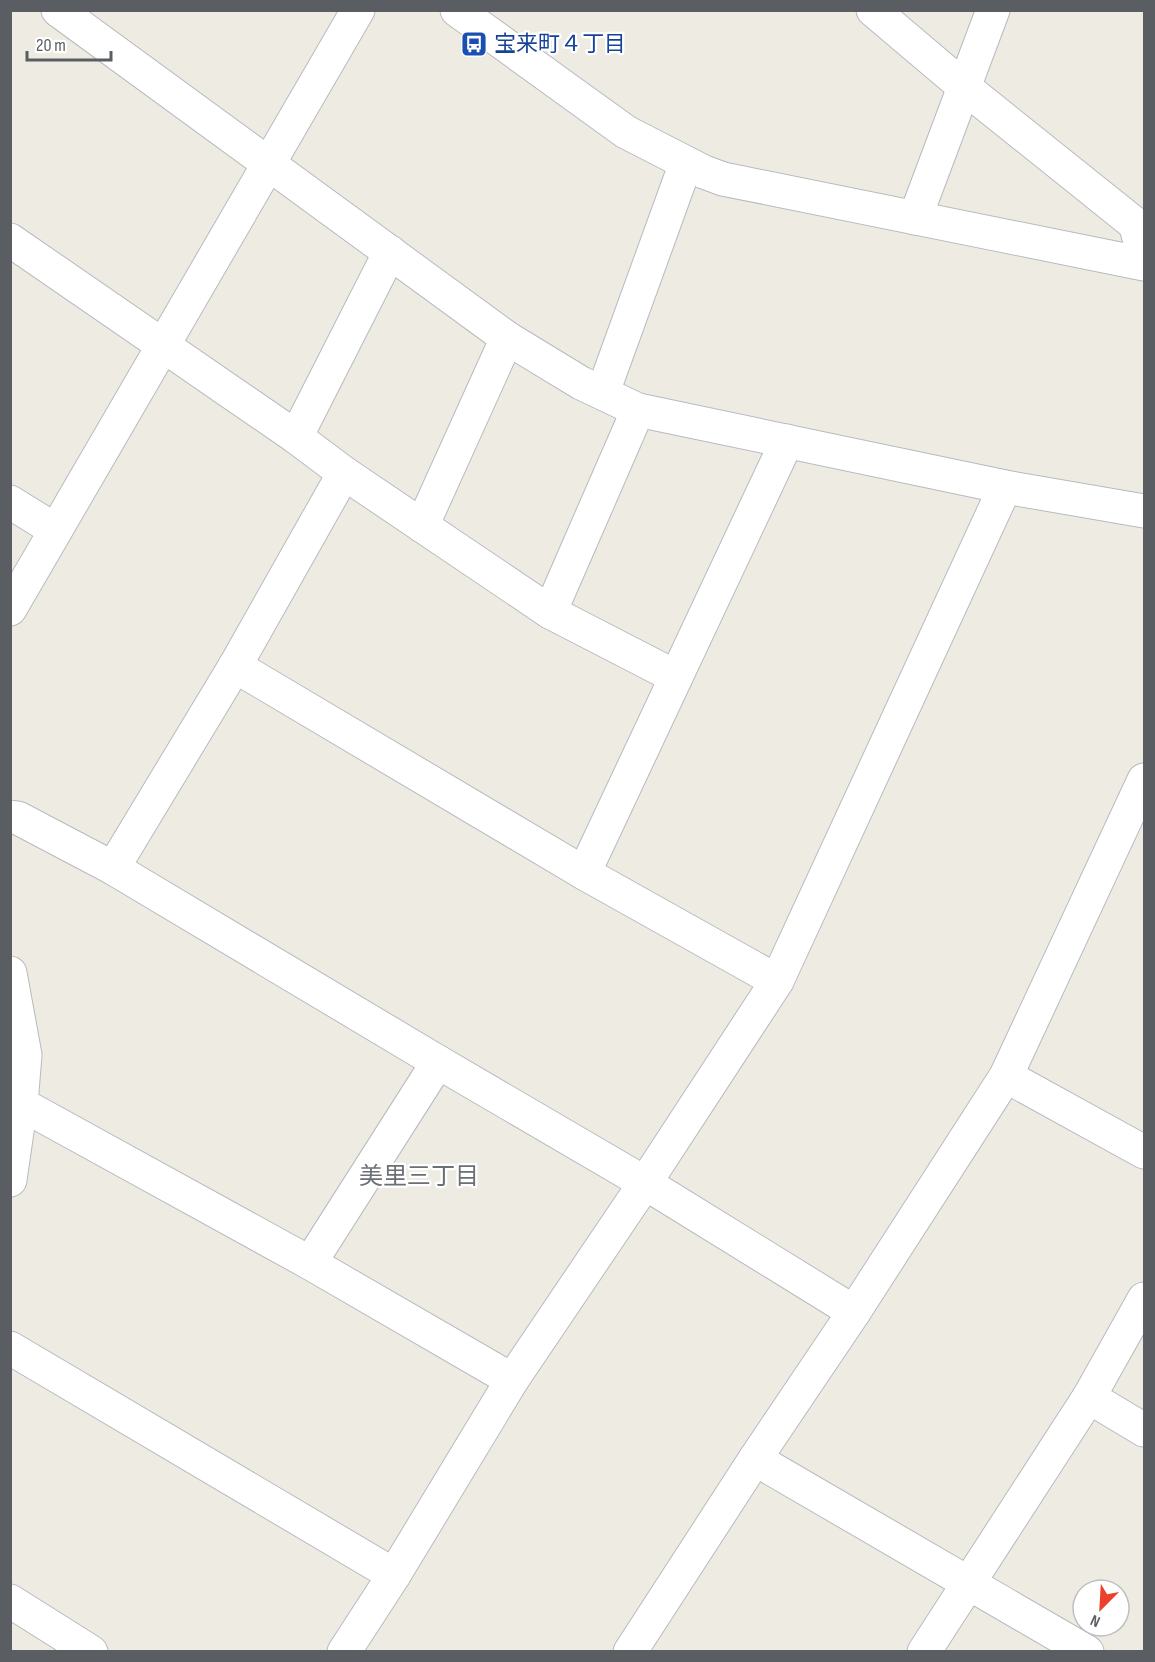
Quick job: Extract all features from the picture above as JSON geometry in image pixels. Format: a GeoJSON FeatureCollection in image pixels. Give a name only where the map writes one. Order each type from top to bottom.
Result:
{"type":"FeatureCollection","features":[{"type":"Feature","properties":{"kind":"street"},"geometry":{"type":"LineString","coordinates":[[58,10],[507,338],[581,384],[603,392],[638,410],[1005,487],[1144,511]]}},
{"type":"Feature","properties":{"kind":"street"},"geometry":{"type":"LineString","coordinates":[[10,609],[358,10]]}},
{"type":"Feature","properties":{"kind":"street"},"geometry":{"type":"LineString","coordinates":[[457,10],[626,132],[723,179],[1144,264]]}},
{"type":"Feature","properties":{"kind":"street"},"geometry":{"type":"LineString","coordinates":[[873,10],[964,87],[1140,212],[1144,255]]}},
{"type":"Feature","properties":{"kind":"street"},"geometry":{"type":"LineString","coordinates":[[915,218],[993,10]]}},
{"type":"Feature","properties":{"kind":"street"},"geometry":{"type":"LineString","coordinates":[[603,392],[686,163]]}},
{"type":"Feature","properties":{"kind":"street"},"geometry":{"type":"LineString","coordinates":[[10,240],[296,437],[344,473],[550,612],[676,677]]}},
{"type":"Feature","properties":{"kind":"street"},"geometry":{"type":"LineString","coordinates":[[296,437],[390,252]]}},
{"type":"Feature","properties":{"kind":"street"},"geometry":{"type":"LineString","coordinates":[[422,526],[507,338]]}},
{"type":"Feature","properties":{"kind":"street"},"geometry":{"type":"LineString","coordinates":[[550,612],[638,410]]}},
{"type":"Feature","properties":{"kind":"street"},"geometry":{"type":"LineString","coordinates":[[584,873],[787,441]]}},
{"type":"Feature","properties":{"kind":"street"},"geometry":{"type":"LineString","coordinates":[[113,868],[235,666],[344,473]]}},
{"type":"Feature","properties":{"kind":"street"},"geometry":{"type":"LineString","coordinates":[[344,1652],[394,1575],[512,1380],[777,981],[1005,487]]}},
{"type":"Feature","properties":{"kind":"street"},"geometry":{"type":"LineString","coordinates":[[10,502],[55,530]]}},
{"type":"Feature","properties":{"kind":"street"},"geometry":{"type":"LineString","coordinates":[[235,666],[584,873],[777,981]]}},
{"type":"Feature","properties":{"kind":"street"},"geometry":{"type":"LineString","coordinates":[[630,1652],[1006,1076],[1144,780]]}},
{"type":"Feature","properties":{"kind":"street"},"geometry":{"type":"LineString","coordinates":[[10,817],[18,818],[113,868],[645,1183],[854,1312]]}},
{"type":"Feature","properties":{"kind":"street"},"geometry":{"type":"LineString","coordinates":[[10,973],[25,1055],[21,1104],[10,1180]]}},
{"type":"Feature","properties":{"kind":"street"},"geometry":{"type":"LineString","coordinates":[[310,1263],[438,1062]]}},
{"type":"Feature","properties":{"kind":"street"},"geometry":{"type":"LineString","coordinates":[[1006,1076],[1144,1152]]}},
{"type":"Feature","properties":{"kind":"street"},"geometry":{"type":"LineString","coordinates":[[21,1104],[310,1263],[512,1380]]}},
{"type":"Feature","properties":{"kind":"street"},"geometry":{"type":"LineString","coordinates":[[924,1652],[1089,1397],[1144,1299]]}},
{"type":"Feature","properties":{"kind":"street"},"geometry":{"type":"LineString","coordinates":[[10,1348],[394,1575]]}},
{"type":"Feature","properties":{"kind":"street"},"geometry":{"type":"LineString","coordinates":[[1089,1397],[1144,1430]]}},
{"type":"Feature","properties":{"kind":"street"},"geometry":{"type":"LineString","coordinates":[[755,1459],[1086,1652]]}},
{"type":"Feature","properties":{"kind":"street"},"geometry":{"type":"LineString","coordinates":[[10,1601],[84,1650]]}},
{"type":"Feature","properties":{"kind":"place","name":"宝来町４丁目"},"geometry":{"type":"Point","coordinates":[474,44]}},
{"type":"Feature","properties":{"kind":"district","name":"美里三丁目"},"geometry":{"type":"Point","coordinates":[419,1176]}}]}
